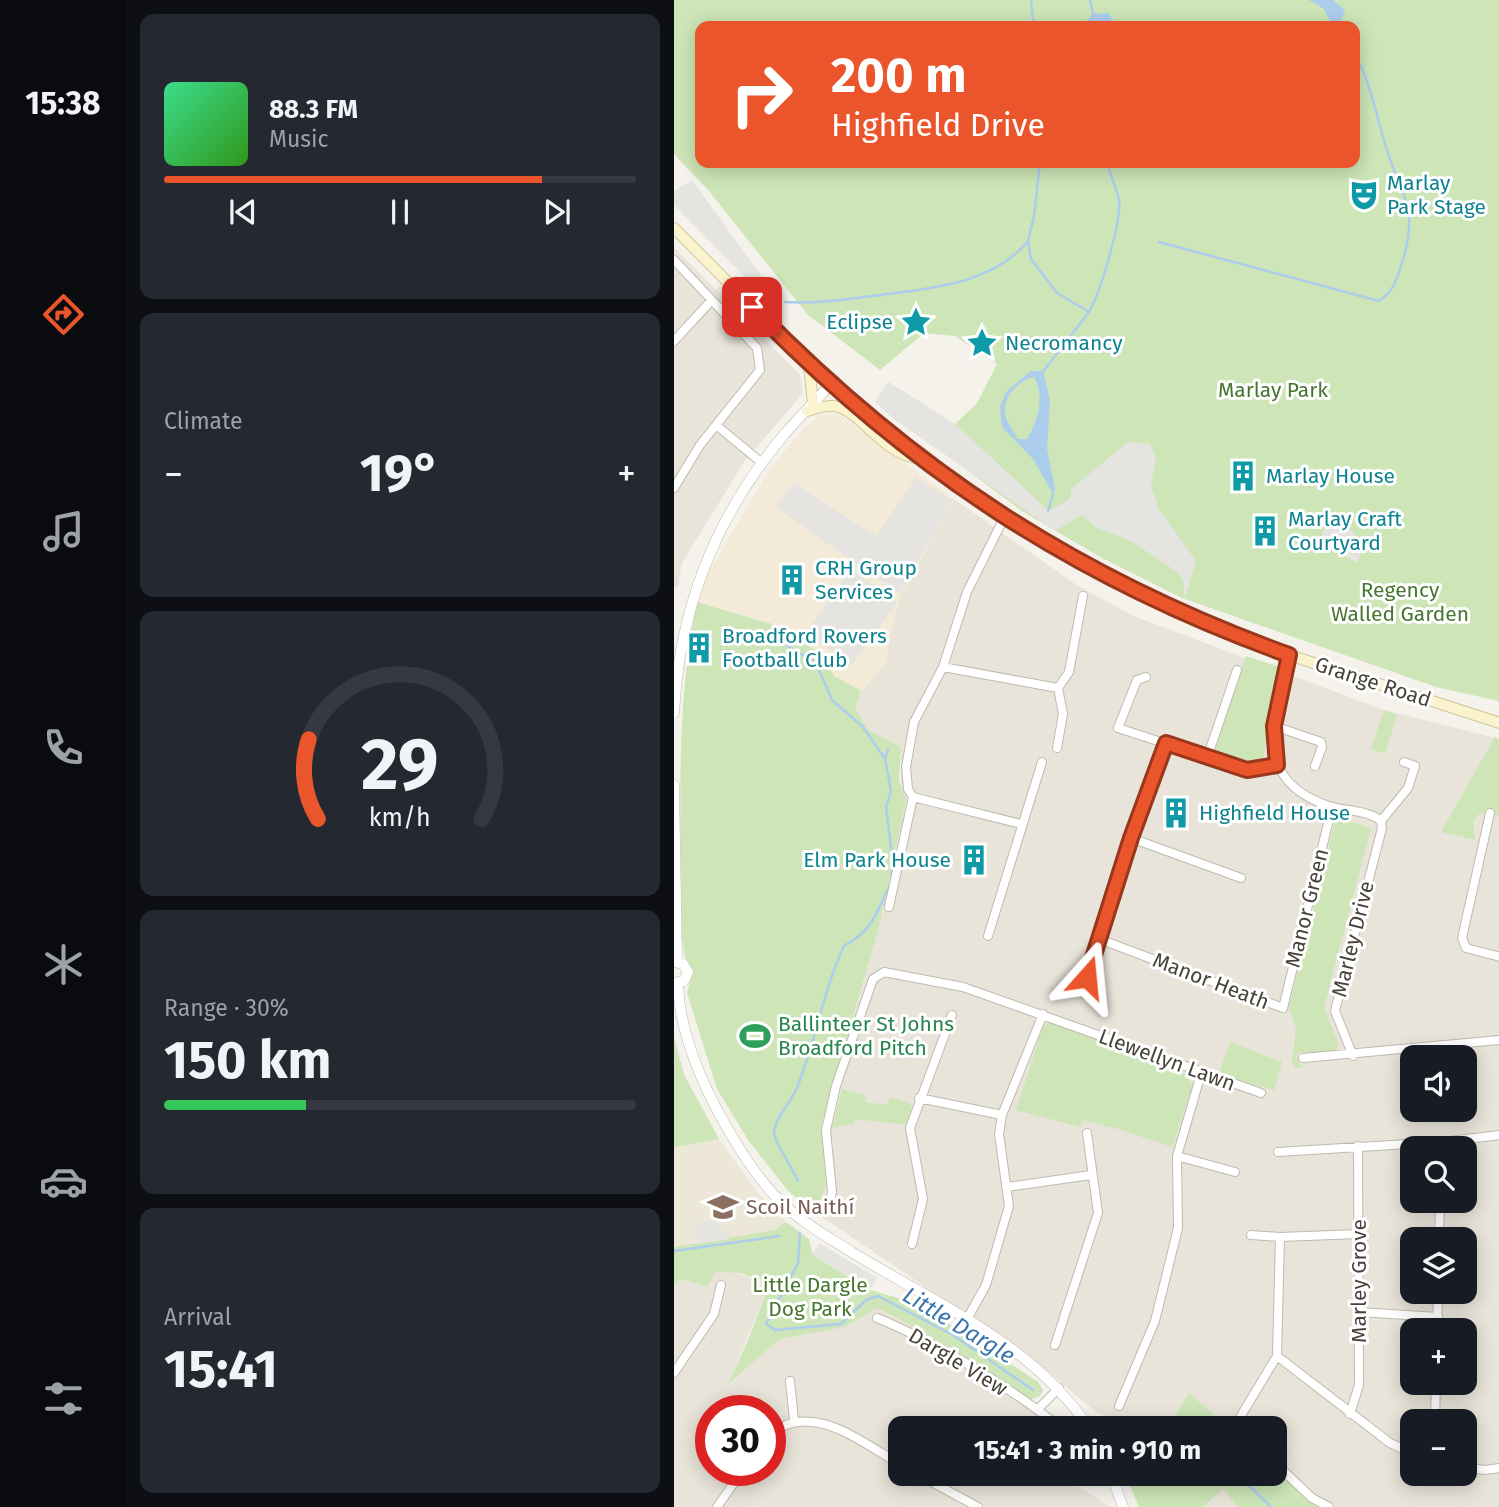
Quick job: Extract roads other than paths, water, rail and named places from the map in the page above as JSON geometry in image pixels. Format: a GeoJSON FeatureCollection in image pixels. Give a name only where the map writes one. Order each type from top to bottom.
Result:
{"type":"FeatureCollection","features":[{"type":"Feature","properties":{"kind":"main road","name":"Grange Road"},"geometry":{"type":"LineString","coordinates":[[674,228],[830,385],[918,458],[1004,517],[1137,593],[1209,625],[1289,655],[1499,723]]}},
{"type":"Feature","properties":{"kind":"main road"},"geometry":{"type":"LineString","coordinates":[[809,365],[810,407],[836,406],[891,449],[905,457],[918,458]]}},
{"type":"Feature","properties":{"kind":"street"},"geometry":{"type":"LineString","coordinates":[[674,260],[757,348],[761,357],[760,370],[716,425],[674,488]]}},
{"type":"Feature","properties":{"kind":"street"},"geometry":{"type":"LineString","coordinates":[[674,341],[711,301]]}},
{"type":"Feature","properties":{"kind":"street"},"geometry":{"type":"LineString","coordinates":[[674,713],[678,661],[694,591],[730,510],[762,463],[830,385]]}},
{"type":"Feature","properties":{"kind":"street"},"geometry":{"type":"LineString","coordinates":[[716,425],[762,463]]}},
{"type":"Feature","properties":{"kind":"street"},"geometry":{"type":"LineString","coordinates":[[889,907],[913,797],[906,778],[908,744],[914,722],[943,667],[967,592],[1004,517]]}},
{"type":"Feature","properties":{"kind":"street"},"geometry":{"type":"LineString","coordinates":[[1057,748],[1063,713],[1058,688],[1070,672],[1083,596]]}},
{"type":"Feature","properties":{"kind":"street"},"geometry":{"type":"LineString","coordinates":[[1289,655],[1274,726],[1277,765],[1289,786],[1332,807],[1373,816],[1381,821],[1408,788],[1415,766],[1404,762]]}},
{"type":"Feature","properties":{"kind":"street"},"geometry":{"type":"LineString","coordinates":[[943,667],[1058,688]]}},
{"type":"Feature","properties":{"kind":"street"},"geometry":{"type":"LineString","coordinates":[[1207,758],[1237,670]]}},
{"type":"Feature","properties":{"kind":"street"},"geometry":{"type":"LineString","coordinates":[[1146,677],[1137,680],[1118,728],[1247,770],[1277,765]]}},
{"type":"Feature","properties":{"kind":"street"},"geometry":{"type":"LineString","coordinates":[[1274,726],[1321,742],[1315,766]]}},
{"type":"Feature","properties":{"kind":"street"},"geometry":{"type":"LineString","coordinates":[[1087,977],[1131,838],[1166,743]]}},
{"type":"Feature","properties":{"kind":"street"},"geometry":{"type":"LineString","coordinates":[[988,936],[1042,762]]}},
{"type":"Feature","properties":{"kind":"street"},"geometry":{"type":"LineString","coordinates":[[674,785],[676,962],[686,966],[688,972],[684,981],[676,983],[682,1015],[700,1074],[723,1121],[750,1164],[780,1201],[813,1228],[1027,1359],[1059,1388],[1080,1416]]}},
{"type":"Feature","properties":{"kind":"street"},"geometry":{"type":"LineString","coordinates":[[913,797],[1021,824]]}},
{"type":"Feature","properties":{"kind":"street","name":"Manor Green"},"geometry":{"type":"LineString","coordinates":[[1283,1009],[1332,807]]}},
{"type":"Feature","properties":{"kind":"street"},"geometry":{"type":"LineString","coordinates":[[1490,813],[1462,939],[1466,948],[1499,957]]}},
{"type":"Feature","properties":{"kind":"street","name":"Marley Drive"},"geometry":{"type":"LineString","coordinates":[[1353,1056],[1335,1011],[1382,828],[1381,821]]}},
{"type":"Feature","properties":{"kind":"street"},"geometry":{"type":"LineString","coordinates":[[1131,838],[1240,878]]}},
{"type":"Feature","properties":{"kind":"street","name":"Manor Heath"},"geometry":{"type":"LineString","coordinates":[[1099,939],[1283,1009]]}},
{"type":"Feature","properties":{"kind":"street","name":"Llewellyn Lawn"},"geometry":{"type":"LineString","coordinates":[[830,1202],[832,1192],[826,1130],[836,1086],[873,979],[884,972],[963,987],[1043,1014],[1201,1074],[1261,1093]]}},
{"type":"Feature","properties":{"kind":"street"},"geometry":{"type":"LineString","coordinates":[[967,1320],[986,1285],[1009,1206],[999,1134],[1002,1115],[1043,1014]]}},
{"type":"Feature","properties":{"kind":"street"},"geometry":{"type":"LineString","coordinates":[[912,1244],[922,1199],[910,1128],[952,1015]]}},
{"type":"Feature","properties":{"kind":"street"},"geometry":{"type":"LineString","coordinates":[[1303,1058],[1353,1056],[1499,1040]]}},
{"type":"Feature","properties":{"kind":"street"},"geometry":{"type":"LineString","coordinates":[[1119,1406],[1155,1321],[1178,1228],[1177,1157],[1201,1074]]}},
{"type":"Feature","properties":{"kind":"street"},"geometry":{"type":"LineString","coordinates":[[919,1098],[1002,1115]]}},
{"type":"Feature","properties":{"kind":"street"},"geometry":{"type":"LineString","coordinates":[[1054,1345],[1096,1222],[1088,1133]]}},
{"type":"Feature","properties":{"kind":"street"},"geometry":{"type":"LineString","coordinates":[[1477,1139],[1499,1135]]}},
{"type":"Feature","properties":{"kind":"street"},"geometry":{"type":"LineString","coordinates":[[1278,1152],[1400,1145]]}},
{"type":"Feature","properties":{"kind":"street","name":"Marley Grove"},"geometry":{"type":"LineString","coordinates":[[1350,1414],[1359,1385],[1358,1146]]}},
{"type":"Feature","properties":{"kind":"street"},"geometry":{"type":"LineString","coordinates":[[1177,1157],[1235,1172]]}},
{"type":"Feature","properties":{"kind":"street"},"geometry":{"type":"LineString","coordinates":[[1007,1187],[1091,1175]]}},
{"type":"Feature","properties":{"kind":"street"},"geometry":{"type":"LineString","coordinates":[[1251,1235],[1280,1237],[1359,1234]]}},
{"type":"Feature","properties":{"kind":"street"},"geometry":{"type":"LineString","coordinates":[[1243,1416],[1277,1356],[1280,1237]]}},
{"type":"Feature","properties":{"kind":"street"},"geometry":{"type":"LineString","coordinates":[[674,1373],[714,1314],[721,1285]]}},
{"type":"Feature","properties":{"kind":"street"},"geometry":{"type":"LineString","coordinates":[[1359,1312],[1438,1317],[1438,1304]]}},
{"type":"Feature","properties":{"kind":"street","name":"Dargle View"},"geometry":{"type":"LineString","coordinates":[[877,1318],[904,1329],[1046,1416]]}},
{"type":"Feature","properties":{"kind":"street"},"geometry":{"type":"LineString","coordinates":[[1277,1356],[1350,1414],[1400,1448]]}},
{"type":"Feature","properties":{"kind":"street"},"geometry":{"type":"LineString","coordinates":[[790,1381],[794,1420]]}},
{"type":"Feature","properties":{"kind":"street"},"geometry":{"type":"LineString","coordinates":[[1038,1409],[1059,1388]]}},
{"type":"Feature","properties":{"kind":"street"},"geometry":{"type":"LineString","coordinates":[[786,1425],[794,1420],[827,1424],[888,1457]]}},
{"type":"Feature","properties":{"kind":"street"},"geometry":{"type":"LineString","coordinates":[[1477,1467],[1499,1468]]}},
{"type":"Feature","properties":{"kind":"street"},"geometry":{"type":"LineString","coordinates":[[1287,1474],[1312,1498],[1329,1507]]}},
{"type":"Feature","properties":{"kind":"street"},"geometry":{"type":"LineString","coordinates":[[717,1507],[732,1486]]}},
{"type":"Feature","properties":{"kind":"street"},"geometry":{"type":"LineString","coordinates":[[939,1486],[977,1507]]}},
{"type":"Feature","properties":{"kind":"street"},"geometry":{"type":"LineString","coordinates":[[1115,1486],[1123,1507]]}},
{"type":"Feature","properties":{"kind":"water"},"geometry":{"type":"Polygon","coordinates":[[[1309,0],[1333,0],[1345,10],[1341,21],[1330,21],[1324,9],[1309,0]]]}},
{"type":"Feature","properties":{"kind":"water"},"geometry":{"type":"Polygon","coordinates":[[[1108,13],[1114,21],[1086,21],[1093,14],[1108,13]]]}},
{"type":"Feature","properties":{"kind":"water"},"geometry":{"type":"Polygon","coordinates":[[[1031,371],[1043,371],[1050,400],[1047,448],[1055,490],[1053,494],[1033,459],[1002,427],[1000,407],[1006,392],[1031,371]],[[1034,377],[1022,382],[1006,401],[1006,417],[1018,439],[1027,439],[1034,424],[1040,401],[1034,377]]]}},
{"type":"Feature","properties":{"kind":"waterway","name":"Little Dargle"},"geometry":{"type":"LineString","coordinates":[[1031,0],[1033,21]]}},
{"type":"Feature","properties":{"kind":"waterway"},"geometry":{"type":"LineString","coordinates":[[1090,0],[1093,14]]}},
{"type":"Feature","properties":{"kind":"waterway"},"geometry":{"type":"LineString","coordinates":[[1159,242],[1379,301],[1388,294],[1397,277],[1406,246],[1409,217],[1360,63]]}},
{"type":"Feature","properties":{"kind":"waterway","name":"Little Dargle"},"geometry":{"type":"LineString","coordinates":[[1039,168],[1028,241],[1031,259],[1057,293],[1089,312],[1042,373]]}},
{"type":"Feature","properties":{"kind":"waterway"},"geometry":{"type":"LineString","coordinates":[[1089,312],[1109,257],[1119,210],[1118,195],[1109,168]]}},
{"type":"Feature","properties":{"kind":"waterway"},"geometry":{"type":"LineString","coordinates":[[785,302],[844,300],[960,282],[997,267],[1028,241]]}},
{"type":"Feature","properties":{"kind":"waterway","name":"Little Dargle"},"geometry":{"type":"LineString","coordinates":[[1048,511],[1053,494]]}},
{"type":"Feature","properties":{"kind":"waterway"},"geometry":{"type":"LineString","coordinates":[[763,631],[816,663],[832,700],[863,727],[885,759]]}},
{"type":"Feature","properties":{"kind":"waterway","name":"Little Dargle"},"geometry":{"type":"LineString","coordinates":[[888,749],[885,759],[891,791],[886,807],[893,864],[891,879]]}},
{"type":"Feature","properties":{"kind":"waterway","name":"Little Dargle"},"geometry":{"type":"LineString","coordinates":[[798,1181],[777,1142],[775,1127],[798,1085],[830,980],[844,946],[868,927],[890,885]]}},
{"type":"Feature","properties":{"kind":"waterway","name":"Little Dargle"},"geometry":{"type":"LineString","coordinates":[[800,1233],[798,1263],[766,1324],[775,1330],[841,1324],[866,1300],[878,1296],[953,1335],[1033,1390]]}},
{"type":"Feature","properties":{"kind":"waterway"},"geometry":{"type":"LineString","coordinates":[[674,1251],[779,1236]]}},
{"type":"Feature","properties":{"kind":"waterway","name":"Little Dargle"},"geometry":{"type":"LineString","coordinates":[[1249,1486],[1271,1507]]}},
{"type":"Feature","properties":{"kind":"place","name":"Marlay Park Stage"},"geometry":{"type":"Point","coordinates":[1364,195]}},
{"type":"Feature","properties":{"kind":"place","name":"Eclipse"},"geometry":{"type":"Point","coordinates":[916,322]}},
{"type":"Feature","properties":{"kind":"place","name":"Necromancy"},"geometry":{"type":"Point","coordinates":[982,343]}},
{"type":"Feature","properties":{"kind":"place","name":"Marlay House"},"geometry":{"type":"Point","coordinates":[1243,476]}},
{"type":"Feature","properties":{"kind":"place","name":"Marlay Craft Courtyard"},"geometry":{"type":"Point","coordinates":[1265,531]}},
{"type":"Feature","properties":{"kind":"place","name":"CRH Group Services"},"geometry":{"type":"Point","coordinates":[792,580]}},
{"type":"Feature","properties":{"kind":"place","name":"Broadford Rovers Football Club"},"geometry":{"type":"Point","coordinates":[699,648]}},
{"type":"Feature","properties":{"kind":"place","name":"Highfield House"},"geometry":{"type":"Point","coordinates":[1176,813]}},
{"type":"Feature","properties":{"kind":"place","name":"Elm Park House"},"geometry":{"type":"Point","coordinates":[974,860]}},
{"type":"Feature","properties":{"kind":"place","name":"Ballinteer St Johns Broadford Pitch"},"geometry":{"type":"Point","coordinates":[755,1036]}},
{"type":"Feature","properties":{"kind":"place","name":"Scoil Naithí"},"geometry":{"type":"Point","coordinates":[723,1207]}},
{"type":"Feature","properties":{"kind":"park label","name":"Marlay Park"},"geometry":{"type":"Point","coordinates":[1273,390]}},
{"type":"Feature","properties":{"kind":"park label","name":"Regency Walled Garden"},"geometry":{"type":"Point","coordinates":[1400,602]}},
{"type":"Feature","properties":{"kind":"park label","name":"Little Dargle Dog Park"},"geometry":{"type":"Point","coordinates":[810,1297]}}]}
